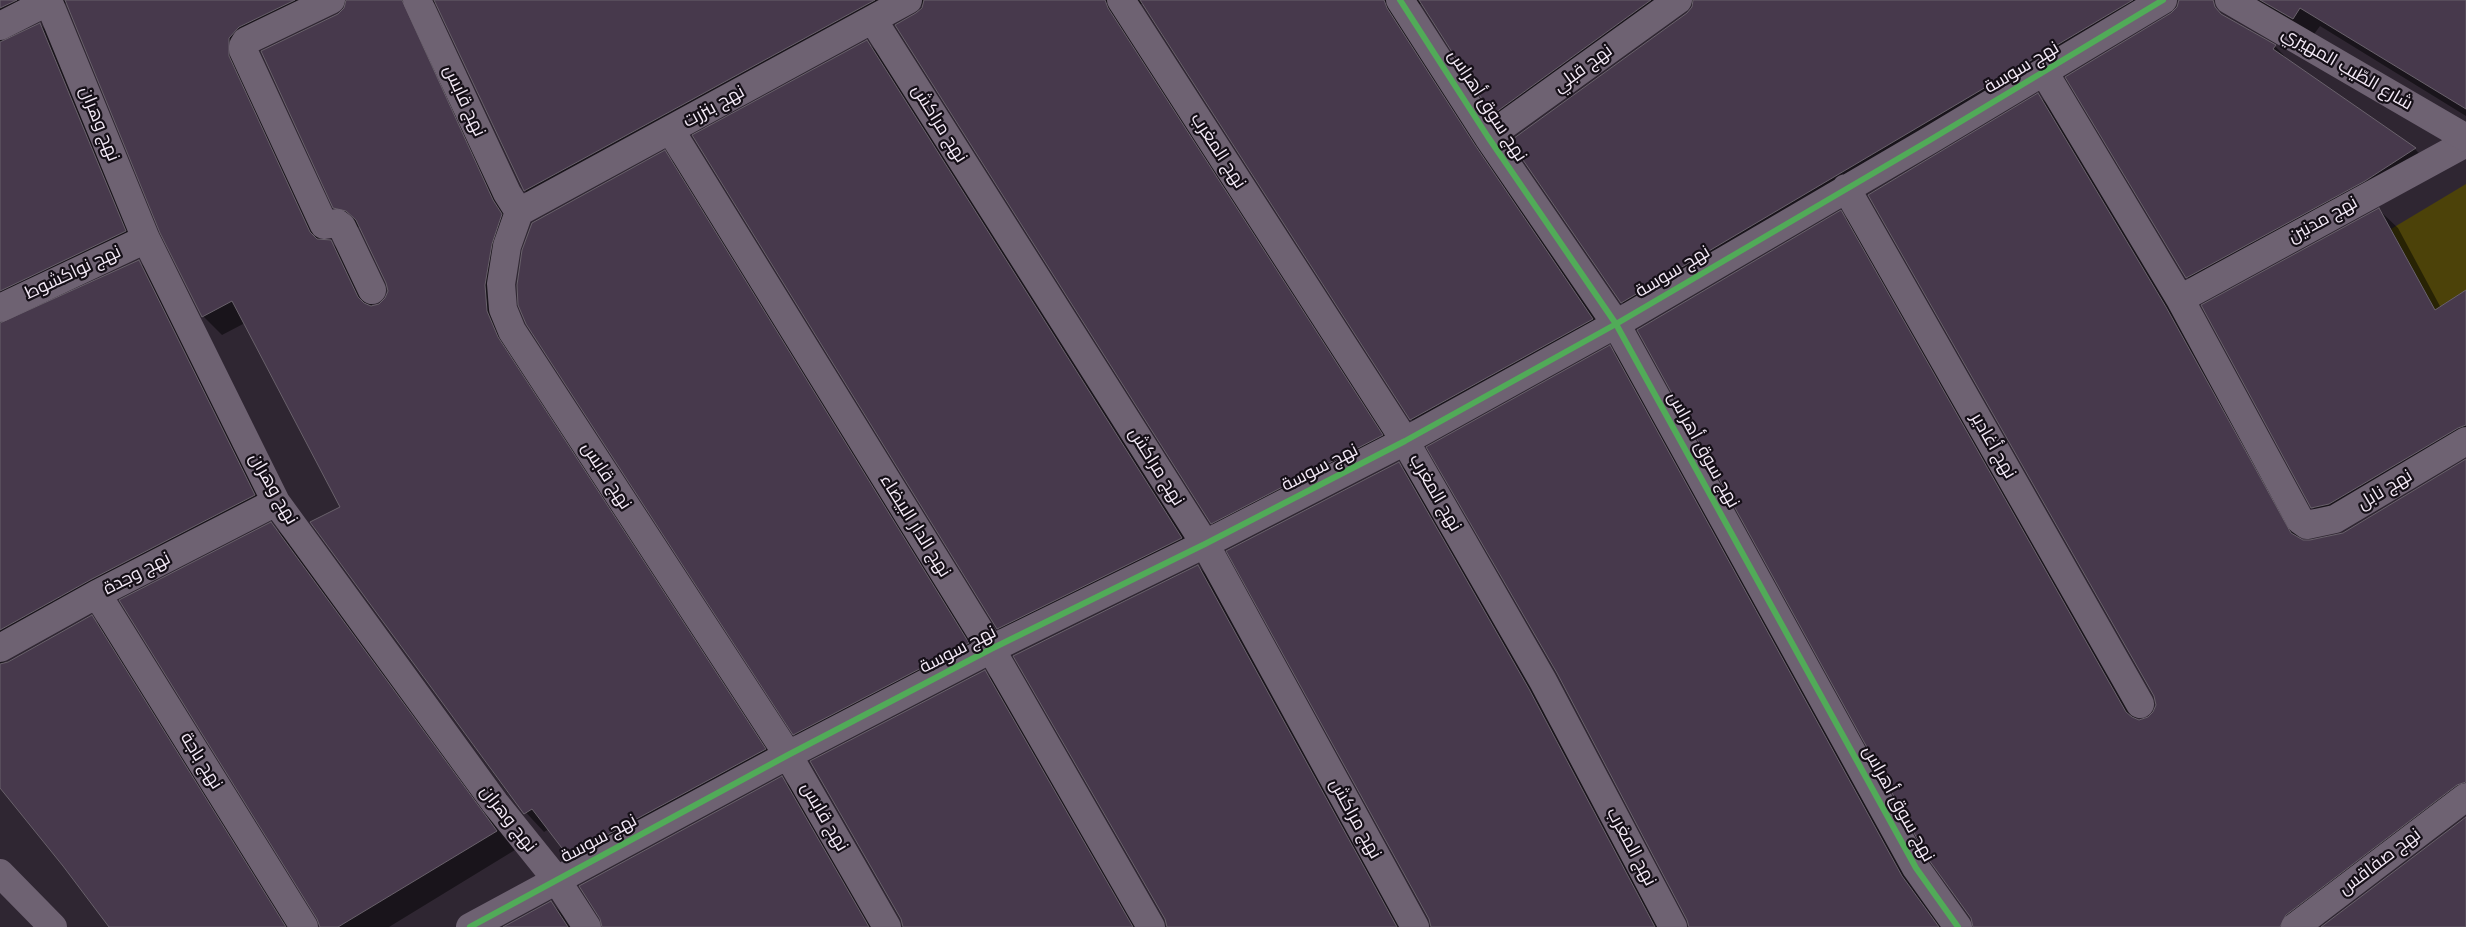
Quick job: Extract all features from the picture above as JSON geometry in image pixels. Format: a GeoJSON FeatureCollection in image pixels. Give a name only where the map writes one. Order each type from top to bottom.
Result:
{"type":"FeatureCollection","features":[{"type":"Feature","properties":{"kind":"street"},"geometry":{"type":"LineString","coordinates":[[0,26],[48,0]]}},
{"type":"Feature","properties":{"kind":"street","name":"نهج وهران"},"geometry":{"type":"LineString","coordinates":[[48,0],[146,239],[276,502],[495,803],[556,879],[587,927]]}},
{"type":"Feature","properties":{"kind":"street"},"geometry":{"type":"LineString","coordinates":[[331,0],[246,42],[243,50],[324,225],[337,223],[342,227],[372,290]]}},
{"type":"Feature","properties":{"kind":"street","name":"نهج قابس"},"geometry":{"type":"LineString","coordinates":[[417,0],[507,193],[519,212],[507,246],[501,284],[503,309],[512,331],[788,755],[887,927]]}},
{"type":"Feature","properties":{"kind":"street","name":"نهج بنزرت"},"geometry":{"type":"LineString","coordinates":[[519,212],[672,131],[908,0]]}},
{"type":"Feature","properties":{"kind":"street","name":"نهج المغرب"},"geometry":{"type":"LineString","coordinates":[[1121,0],[1404,441],[1543,680],[1673,927]]}},
{"type":"Feature","properties":{"kind":"street","name":"نهج سوق أهراس"},"geometry":{"type":"LineString","coordinates":[[1400,0],[1488,138],[1616,324],[1916,868],[1958,927]]}},
{"type":"Feature","properties":{"kind":"street","name":"نهج قبلي"},"geometry":{"type":"LineString","coordinates":[[1488,138],[1678,0]]}},
{"type":"Feature","properties":{"kind":"street","name":"نهج سوسة"},"geometry":{"type":"LineString","coordinates":[[470,927],[788,755],[991,649],[1205,544],[1404,441],[1616,324],[2163,0]]}},
{"type":"Feature","properties":{"kind":"street","name":"شارع الطّيب المهيري"},"geometry":{"type":"LineString","coordinates":[[2229,0],[2466,138]]}},
{"type":"Feature","properties":{"kind":"street","name":"نهج مراكش"},"geometry":{"type":"LineString","coordinates":[[873,20],[1205,544],[1415,927]]}},
{"type":"Feature","properties":{"kind":"street"},"geometry":{"type":"LineString","coordinates":[[2044,72],[2180,299]]}},
{"type":"Feature","properties":{"kind":"street","name":"نهج الدار البيضاء"},"geometry":{"type":"LineString","coordinates":[[672,131],[991,649],[1150,927]]}},
{"type":"Feature","properties":{"kind":"street","name":"نهج مدنين"},"geometry":{"type":"LineString","coordinates":[[2180,299],[2466,143]]}},
{"type":"Feature","properties":{"kind":"street","name":"نهج أغادير"},"geometry":{"type":"LineString","coordinates":[[1846,188],[2140,704]]}},
{"type":"Feature","properties":{"kind":"street","name":"نهج نواكشوط"},"geometry":{"type":"LineString","coordinates":[[0,308],[146,239]]}},
{"type":"Feature","properties":{"kind":"street","name":"نهج نابل"},"geometry":{"type":"LineString","coordinates":[[2180,299],[2300,520],[2307,525],[2336,519],[2466,441]]}},
{"type":"Feature","properties":{"kind":"street","name":"نهج وجدة"},"geometry":{"type":"LineString","coordinates":[[0,648],[97,594],[276,502]]}},
{"type":"Feature","properties":{"kind":"street","name":"نهج باجة"},"geometry":{"type":"LineString","coordinates":[[97,594],[304,927]]}},
{"type":"Feature","properties":{"kind":"street","name":"نهج صفاقس"},"geometry":{"type":"LineString","coordinates":[[2295,927],[2466,797]]}},
{"type":"Feature","properties":{"kind":"street"},"geometry":{"type":"LineString","coordinates":[[0,873],[53,927]]}},
{"type":"Feature","properties":{"kind":"shaded area"},"geometry":{"type":"Polygon","coordinates":[[[2466,184],[2466,290],[2435,310],[2391,229],[2466,184]]]}},
{"type":"Feature","properties":{"kind":"building"},"geometry":{"type":"Polygon","coordinates":[[[0,0],[17,0],[0,8],[0,0]]]}},
{"type":"Feature","properties":{"kind":"building"},"geometry":{"type":"Polygon","coordinates":[[[65,0],[295,0],[239,27],[229,38],[229,56],[310,232],[317,239],[331,240],[358,297],[364,303],[371,306],[379,304],[385,298],[388,291],[386,283],[356,220],[346,211],[333,208],[261,51],[338,14],[344,8],[346,0],[402,0],[493,200],[502,214],[492,244],[485,285],[487,311],[498,337],[766,749],[568,856],[532,809],[524,814],[310,522],[340,507],[232,301],[202,317],[160,233],[65,0]]]}},
{"type":"Feature","properties":{"kind":"building"},"geometry":{"type":"Polygon","coordinates":[[[434,0],[875,0],[524,191],[434,0]]]}},
{"type":"Feature","properties":{"kind":"building"},"geometry":{"type":"Polygon","coordinates":[[[924,0],[1105,0],[1108,8],[1383,435],[1211,524],[895,25],[922,8],[924,0]]]}},
{"type":"Feature","properties":{"kind":"building"},"geometry":{"type":"Polygon","coordinates":[[[1140,0],[1384,0],[1387,8],[1475,145],[1593,319],[1410,420],[1140,0]]]}},
{"type":"Feature","properties":{"kind":"building"},"geometry":{"type":"Polygon","coordinates":[[[1419,0],[1651,0],[1492,115],[1419,0]]]}},
{"type":"Feature","properties":{"kind":"building"},"geometry":{"type":"Polygon","coordinates":[[[1693,0],[2133,0],[1621,303],[1510,141],[1687,13],[1692,7],[1693,0]]]}},
{"type":"Feature","properties":{"kind":"building"},"geometry":{"type":"Polygon","coordinates":[[[2179,0],[2213,0],[2215,7],[2221,14],[2276,45],[2273,49],[2416,148],[2365,181],[2186,278],[2065,77],[2171,13],[2177,7],[2179,0]]]}},
{"type":"Feature","properties":{"kind":"building"},"geometry":{"type":"Polygon","coordinates":[[[2260,0],[2466,0],[2466,109],[2300,8],[2293,19],[2260,0]]]}},
{"type":"Feature","properties":{"kind":"building"},"geometry":{"type":"Polygon","coordinates":[[[40,23],[126,231],[0,291],[0,42],[40,23]]]}},
{"type":"Feature","properties":{"kind":"building"},"geometry":{"type":"Polygon","coordinates":[[[867,40],[1182,538],[997,629],[692,135],[867,40]]]}},
{"type":"Feature","properties":{"kind":"building"},"geometry":{"type":"Polygon","coordinates":[[[2038,93],[2166,307],[2291,533],[2303,540],[2310,540],[2343,533],[2466,459],[2466,782],[2457,785],[2286,915],[2280,927],[1973,927],[1971,918],[1929,860],[1637,330],[1841,210],[2126,712],[2139,720],[2148,717],[2156,705],[2154,696],[1868,195],[2038,93]]]}},
{"type":"Feature","properties":{"kind":"building"},"geometry":{"type":"Polygon","coordinates":[[[665,150],[969,643],[793,735],[526,324],[518,305],[517,285],[522,250],[532,223],[665,150]]]}},
{"type":"Feature","properties":{"kind":"building"},"geometry":{"type":"Polygon","coordinates":[[[2379,208],[2435,310],[2466,290],[2466,425],[2329,504],[2311,508],[2201,305],[2379,208]]]}},
{"type":"Feature","properties":{"kind":"building"},"geometry":{"type":"Polygon","coordinates":[[[139,260],[255,495],[90,580],[0,630],[0,323],[139,260]]]}},
{"type":"Feature","properties":{"kind":"building"},"geometry":{"type":"Polygon","coordinates":[[[1610,345],[1902,876],[1939,927],[1689,927],[1557,673],[1426,447],[1610,345]]]}},
{"type":"Feature","properties":{"kind":"building"},"geometry":{"type":"Polygon","coordinates":[[[1399,462],[1529,689],[1655,927],[1431,927],[1429,919],[1226,551],[1399,462]]]}},
{"type":"Feature","properties":{"kind":"building"},"geometry":{"type":"Polygon","coordinates":[[[271,522],[497,831],[338,927],[320,927],[317,919],[119,600],[271,522]]]}},
{"type":"Feature","properties":{"kind":"building"},"geometry":{"type":"Polygon","coordinates":[[[1198,565],[1397,927],[1167,927],[1165,919],[1013,656],[1198,565]]]}},
{"type":"Feature","properties":{"kind":"building"},"geometry":{"type":"Polygon","coordinates":[[[92,615],[286,927],[109,927],[0,788],[0,664],[8,662],[92,615]]]}},
{"type":"Feature","properties":{"kind":"building"},"geometry":{"type":"Polygon","coordinates":[[[985,670],[1133,927],[903,927],[901,919],[810,761],[985,670]]]}},
{"type":"Feature","properties":{"kind":"building"},"geometry":{"type":"Polygon","coordinates":[[[782,776],[869,927],[602,927],[600,919],[579,886],[782,776]]]}},
{"type":"Feature","properties":{"kind":"building"},"geometry":{"type":"Polygon","coordinates":[[[2466,817],[2466,927],[2321,927],[2466,817]]]}},
{"type":"Feature","properties":{"kind":"building"},"geometry":{"type":"Polygon","coordinates":[[[551,901],[568,927],[503,927],[551,901]]]}},
{"type":"Feature","properties":{"kind":"cycle path"},"geometry":{"type":"LineString","coordinates":[[1400,0],[1488,137],[1616,324],[1916,868],[1958,927]]}},
{"type":"Feature","properties":{"kind":"cycle path"},"geometry":{"type":"LineString","coordinates":[[470,927],[788,755],[991,649],[1205,544],[1405,441],[1616,324],[1930,140],[2163,0]]}}]}
